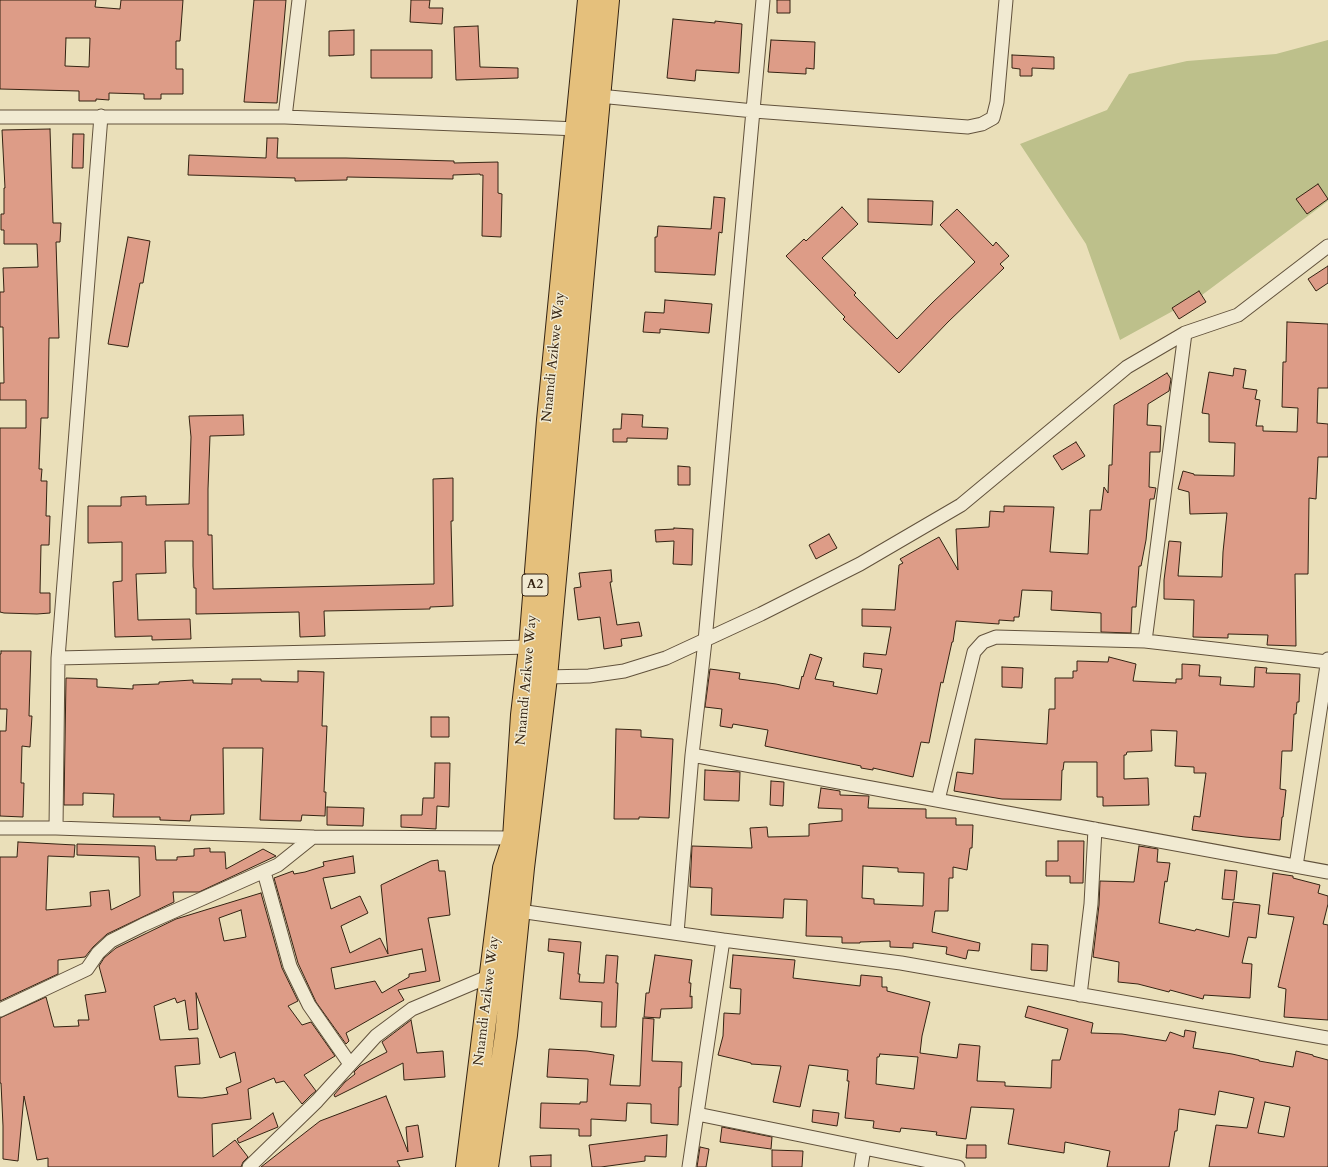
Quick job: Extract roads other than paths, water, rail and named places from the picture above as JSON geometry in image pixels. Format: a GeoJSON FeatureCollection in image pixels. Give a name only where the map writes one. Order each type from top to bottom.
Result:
{"type":"FeatureCollection","features":[{"type":"Feature","properties":{"kind":"highway","name":"Nnamdi Azikwe Way"},"geometry":{"type":"LineString","coordinates":[[467,1167],[504,868],[514,838],[522,715],[530,647],[548,420],[590,0]]}},
{"type":"Feature","properties":{"kind":"highway","name":"Nnamdi Azikwe Way"},"geometry":{"type":"LineString","coordinates":[[487,1167],[506,1035],[546,677],[608,0]]}},
{"type":"Feature","properties":{"kind":"street"},"geometry":{"type":"LineString","coordinates":[[285,117],[299,0]]}},
{"type":"Feature","properties":{"kind":"street"},"geometry":{"type":"LineString","coordinates":[[677,932],[692,755],[705,641],[763,0]]}},
{"type":"Feature","properties":{"kind":"street"},"geometry":{"type":"LineString","coordinates":[[599,96],[754,111],[968,127],[982,124],[993,118],[997,102],[1006,0]]}},
{"type":"Feature","properties":{"kind":"street"},"geometry":{"type":"LineString","coordinates":[[0,116],[285,117],[578,129]]}},
{"type":"Feature","properties":{"kind":"street"},"geometry":{"type":"LineString","coordinates":[[56,828],[58,658],[101,116]]}},
{"type":"Feature","properties":{"kind":"street"},"geometry":{"type":"LineString","coordinates":[[546,677],[589,676],[624,671],[666,658],[761,614],[860,564],[961,505],[1127,367],[1186,333],[1238,315],[1328,246]]}},
{"type":"Feature","properties":{"kind":"street"},"geometry":{"type":"LineString","coordinates":[[1145,641],[1186,333]]}},
{"type":"Feature","properties":{"kind":"street"},"geometry":{"type":"LineString","coordinates":[[938,800],[974,652],[983,642],[996,637],[1145,641],[1328,662]]}},
{"type":"Feature","properties":{"kind":"street"},"geometry":{"type":"LineString","coordinates":[[58,658],[530,647]]}},
{"type":"Feature","properties":{"kind":"street"},"geometry":{"type":"LineString","coordinates":[[1296,866],[1328,659]]}},
{"type":"Feature","properties":{"kind":"street"},"geometry":{"type":"LineString","coordinates":[[692,755],[1328,872]]}},
{"type":"Feature","properties":{"kind":"street"},"geometry":{"type":"LineString","coordinates":[[0,828],[56,828],[313,837],[514,838]]}},
{"type":"Feature","properties":{"kind":"street"},"geometry":{"type":"LineString","coordinates":[[1080,995],[1091,904],[1095,829]]}},
{"type":"Feature","properties":{"kind":"street"},"geometry":{"type":"LineString","coordinates":[[0,1010],[87,969],[98,953],[111,941],[143,924],[278,865],[313,837]]}},
{"type":"Feature","properties":{"kind":"street"},"geometry":{"type":"LineString","coordinates":[[264,872],[290,966],[309,1005],[350,1064]]}},
{"type":"Feature","properties":{"kind":"street"},"geometry":{"type":"LineString","coordinates":[[519,911],[677,932],[723,940],[901,963],[1328,1038]]}},
{"type":"Feature","properties":{"kind":"street"},"geometry":{"type":"LineString","coordinates":[[689,1167],[723,940]]}},
{"type":"Feature","properties":{"kind":"street"},"geometry":{"type":"LineString","coordinates":[[249,1167],[316,1101],[376,1036],[412,1009],[490,976]]}},
{"type":"Feature","properties":{"kind":"street"},"geometry":{"type":"LineString","coordinates":[[697,1114],[958,1167]]}},
{"type":"Feature","properties":{"kind":"street"},"geometry":{"type":"LineString","coordinates":[[861,1167],[864,1148]]}}]}
